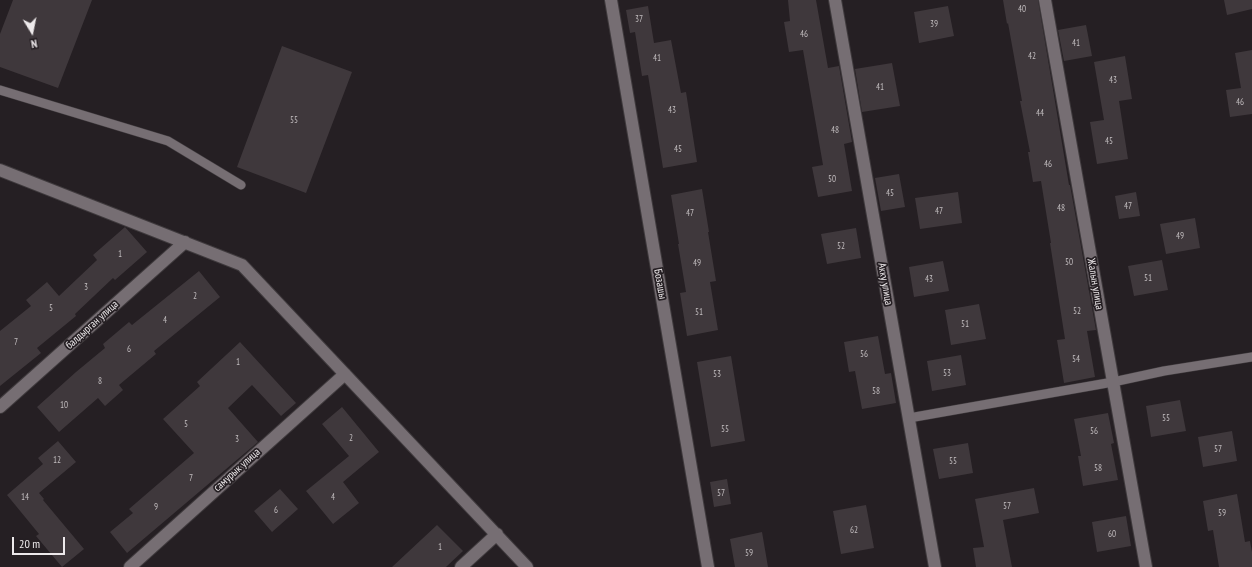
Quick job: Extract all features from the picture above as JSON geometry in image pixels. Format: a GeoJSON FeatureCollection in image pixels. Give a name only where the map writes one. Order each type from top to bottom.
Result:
{"type":"FeatureCollection","features":[{"type":"Feature","properties":{"kind":"street","name":"Бозашы"},"geometry":{"type":"LineString","coordinates":[[611,0],[708,567]]}},
{"type":"Feature","properties":{"kind":"street","name":"Акку улица"},"geometry":{"type":"LineString","coordinates":[[835,0],[935,567]]}},
{"type":"Feature","properties":{"kind":"street","name":"Жалын улица"},"geometry":{"type":"LineString","coordinates":[[1044,0],[1146,567]]}},
{"type":"Feature","properties":{"kind":"street"},"geometry":{"type":"LineString","coordinates":[[0,170],[242,265],[528,567]]}},
{"type":"Feature","properties":{"kind":"street","name":"балдырган улица"},"geometry":{"type":"LineString","coordinates":[[0,407],[184,242]]}},
{"type":"Feature","properties":{"kind":"street","name":"самурык улица"},"geometry":{"type":"LineString","coordinates":[[130,567],[345,374]]}},
{"type":"Feature","properties":{"kind":"street"},"geometry":{"type":"LineString","coordinates":[[461,567],[497,534]]}},
{"type":"Feature","properties":{"kind":"lane"},"geometry":{"type":"LineString","coordinates":[[0,90],[168,141],[241,186]]}},
{"type":"Feature","properties":{"kind":"lane"},"geometry":{"type":"LineString","coordinates":[[908,418],[1113,382],[1164,371],[1252,357]]}},
{"type":"Feature","properties":{"kind":"building"},"geometry":{"type":"Polygon","coordinates":[[[13,0],[92,0],[58,88],[0,67],[0,34],[13,0]]]}},
{"type":"Feature","properties":{"kind":"building"},"geometry":{"type":"Polygon","coordinates":[[[788,0],[816,0],[828,68],[839,66],[852,142],[844,144],[852,191],[818,197],[812,167],[823,165],[803,50],[789,52],[784,22],[790,21],[788,0]]]}},
{"type":"Feature","properties":{"kind":"building"},"geometry":{"type":"Polygon","coordinates":[[[1003,0],[1038,0],[1069,185],[1096,330],[1087,331],[1095,377],[1064,383],[1057,340],[1065,339],[1051,243],[1041,181],[1033,182],[1028,152],[1030,152],[1020,101],[1022,101],[1003,0]]]}},
{"type":"Feature","properties":{"kind":"building"},"geometry":{"type":"Polygon","coordinates":[[[1224,0],[1252,0],[1252,9],[1227,15],[1224,0]]]}},
{"type":"Feature","properties":{"kind":"building"},"geometry":{"type":"Polygon","coordinates":[[[648,6],[654,43],[671,40],[681,93],[686,92],[697,162],[663,168],[648,75],[642,76],[635,32],[630,33],[626,10],[648,6]]]}},
{"type":"Feature","properties":{"kind":"building"},"geometry":{"type":"Polygon","coordinates":[[[948,6],[954,36],[919,43],[914,12],[948,6]]]}},
{"type":"Feature","properties":{"kind":"building"},"geometry":{"type":"Polygon","coordinates":[[[1086,25],[1092,56],[1064,61],[1058,30],[1086,25]]]}},
{"type":"Feature","properties":{"kind":"building"},"geometry":{"type":"Polygon","coordinates":[[[282,46],[352,72],[306,193],[237,167],[282,46]]]}},
{"type":"Feature","properties":{"kind":"building"},"geometry":{"type":"Polygon","coordinates":[[[1252,50],[1252,114],[1230,117],[1226,90],[1241,88],[1235,53],[1252,50]]]}},
{"type":"Feature","properties":{"kind":"building"},"geometry":{"type":"Polygon","coordinates":[[[1125,56],[1132,99],[1119,101],[1128,159],[1097,164],[1090,122],[1104,120],[1094,62],[1125,56]]]}},
{"type":"Feature","properties":{"kind":"building"},"geometry":{"type":"Polygon","coordinates":[[[892,63],[900,106],[862,112],[855,69],[892,63]]]}},
{"type":"Feature","properties":{"kind":"building"},"geometry":{"type":"Polygon","coordinates":[[[899,174],[905,207],[881,211],[875,178],[899,174]]]}},
{"type":"Feature","properties":{"kind":"building"},"geometry":{"type":"Polygon","coordinates":[[[702,189],[716,281],[710,282],[718,330],[687,336],[680,293],[686,292],[671,195],[702,189]]]}},
{"type":"Feature","properties":{"kind":"building"},"geometry":{"type":"Polygon","coordinates":[[[958,192],[962,223],[920,229],[915,198],[958,192]]]}},
{"type":"Feature","properties":{"kind":"building"},"geometry":{"type":"Polygon","coordinates":[[[1136,192],[1140,216],[1119,219],[1115,196],[1136,192]]]}},
{"type":"Feature","properties":{"kind":"building"},"geometry":{"type":"Polygon","coordinates":[[[1195,218],[1200,248],[1166,254],[1160,224],[1195,218]]]}},
{"type":"Feature","properties":{"kind":"building"},"geometry":{"type":"Polygon","coordinates":[[[125,227],[147,252],[115,280],[113,278],[75,314],[76,316],[37,348],[41,353],[0,386],[0,331],[31,306],[26,300],[47,282],[59,296],[97,260],[93,255],[125,227]]]}},
{"type":"Feature","properties":{"kind":"building"},"geometry":{"type":"Polygon","coordinates":[[[856,228],[861,258],[827,264],[821,234],[856,228]]]}},
{"type":"Feature","properties":{"kind":"building"},"geometry":{"type":"Polygon","coordinates":[[[1162,260],[1168,290],[1134,296],[1128,266],[1162,260]]]}},
{"type":"Feature","properties":{"kind":"building"},"geometry":{"type":"Polygon","coordinates":[[[943,261],[949,291],[914,297],[909,267],[943,261]]]}},
{"type":"Feature","properties":{"kind":"building"},"geometry":{"type":"Polygon","coordinates":[[[199,271],[220,297],[154,351],[156,354],[119,385],[123,390],[105,406],[98,398],[59,432],[37,407],[105,348],[103,344],[129,322],[132,325],[199,271]]]}},
{"type":"Feature","properties":{"kind":"building"},"geometry":{"type":"Polygon","coordinates":[[[979,304],[986,339],[951,345],[945,310],[979,304]]]}},
{"type":"Feature","properties":{"kind":"building"},"geometry":{"type":"Polygon","coordinates":[[[878,336],[885,374],[891,373],[896,403],[862,409],[855,371],[849,372],[844,342],[878,336]]]}},
{"type":"Feature","properties":{"kind":"building"},"geometry":{"type":"Polygon","coordinates":[[[240,342],[296,403],[281,416],[252,385],[228,408],[258,442],[127,553],[110,532],[133,513],[129,509],[194,453],[163,419],[200,386],[197,382],[240,342]]]}},
{"type":"Feature","properties":{"kind":"building"},"geometry":{"type":"Polygon","coordinates":[[[961,355],[966,385],[932,391],[927,361],[961,355]]]}},
{"type":"Feature","properties":{"kind":"building"},"geometry":{"type":"Polygon","coordinates":[[[731,356],[745,441],[711,447],[697,362],[731,356]]]}},
{"type":"Feature","properties":{"kind":"building"},"geometry":{"type":"Polygon","coordinates":[[[1180,400],[1186,431],[1151,437],[1146,406],[1180,400]]]}},
{"type":"Feature","properties":{"kind":"building"},"geometry":{"type":"Polygon","coordinates":[[[342,407],[379,452],[343,482],[359,503],[333,524],[306,491],[349,456],[322,424],[342,407]]]}},
{"type":"Feature","properties":{"kind":"building"},"geometry":{"type":"Polygon","coordinates":[[[1108,413],[1114,443],[1111,444],[1118,480],[1083,486],[1078,456],[1081,456],[1074,419],[1108,413]]]}},
{"type":"Feature","properties":{"kind":"building"},"geometry":{"type":"Polygon","coordinates":[[[1232,431],[1237,461],[1203,467],[1198,437],[1232,431]]]}},
{"type":"Feature","properties":{"kind":"building"},"geometry":{"type":"Polygon","coordinates":[[[58,441],[76,462],[39,493],[44,499],[43,500],[84,549],[62,567],[36,536],[39,534],[7,495],[43,464],[38,458],[58,441]]]}},
{"type":"Feature","properties":{"kind":"building"},"geometry":{"type":"Polygon","coordinates":[[[968,443],[973,473],[939,479],[933,449],[968,443]]]}},
{"type":"Feature","properties":{"kind":"building"},"geometry":{"type":"Polygon","coordinates":[[[727,479],[731,504],[714,507],[710,482],[727,479]]]}},
{"type":"Feature","properties":{"kind":"building"},"geometry":{"type":"Polygon","coordinates":[[[1034,488],[1039,513],[1003,520],[1012,567],[976,567],[973,548],[984,547],[975,499],[1034,488]]]}},
{"type":"Feature","properties":{"kind":"building"},"geometry":{"type":"Polygon","coordinates":[[[280,489],[298,509],[272,532],[254,511],[280,489]]]}},
{"type":"Feature","properties":{"kind":"building"},"geometry":{"type":"Polygon","coordinates":[[[1237,494],[1245,542],[1250,541],[1252,567],[1219,567],[1213,530],[1208,531],[1203,501],[1237,494]]]}},
{"type":"Feature","properties":{"kind":"building"},"geometry":{"type":"Polygon","coordinates":[[[866,505],[874,548],[841,554],[833,511],[866,505]]]}},
{"type":"Feature","properties":{"kind":"building"},"geometry":{"type":"Polygon","coordinates":[[[1126,516],[1131,546],[1097,552],[1092,522],[1126,516]]]}},
{"type":"Feature","properties":{"kind":"building"},"geometry":{"type":"Polygon","coordinates":[[[437,525],[463,551],[446,567],[392,567],[437,525]]]}},
{"type":"Feature","properties":{"kind":"building"},"geometry":{"type":"Polygon","coordinates":[[[762,532],[768,567],[735,567],[730,539],[762,532]]]}}]}
